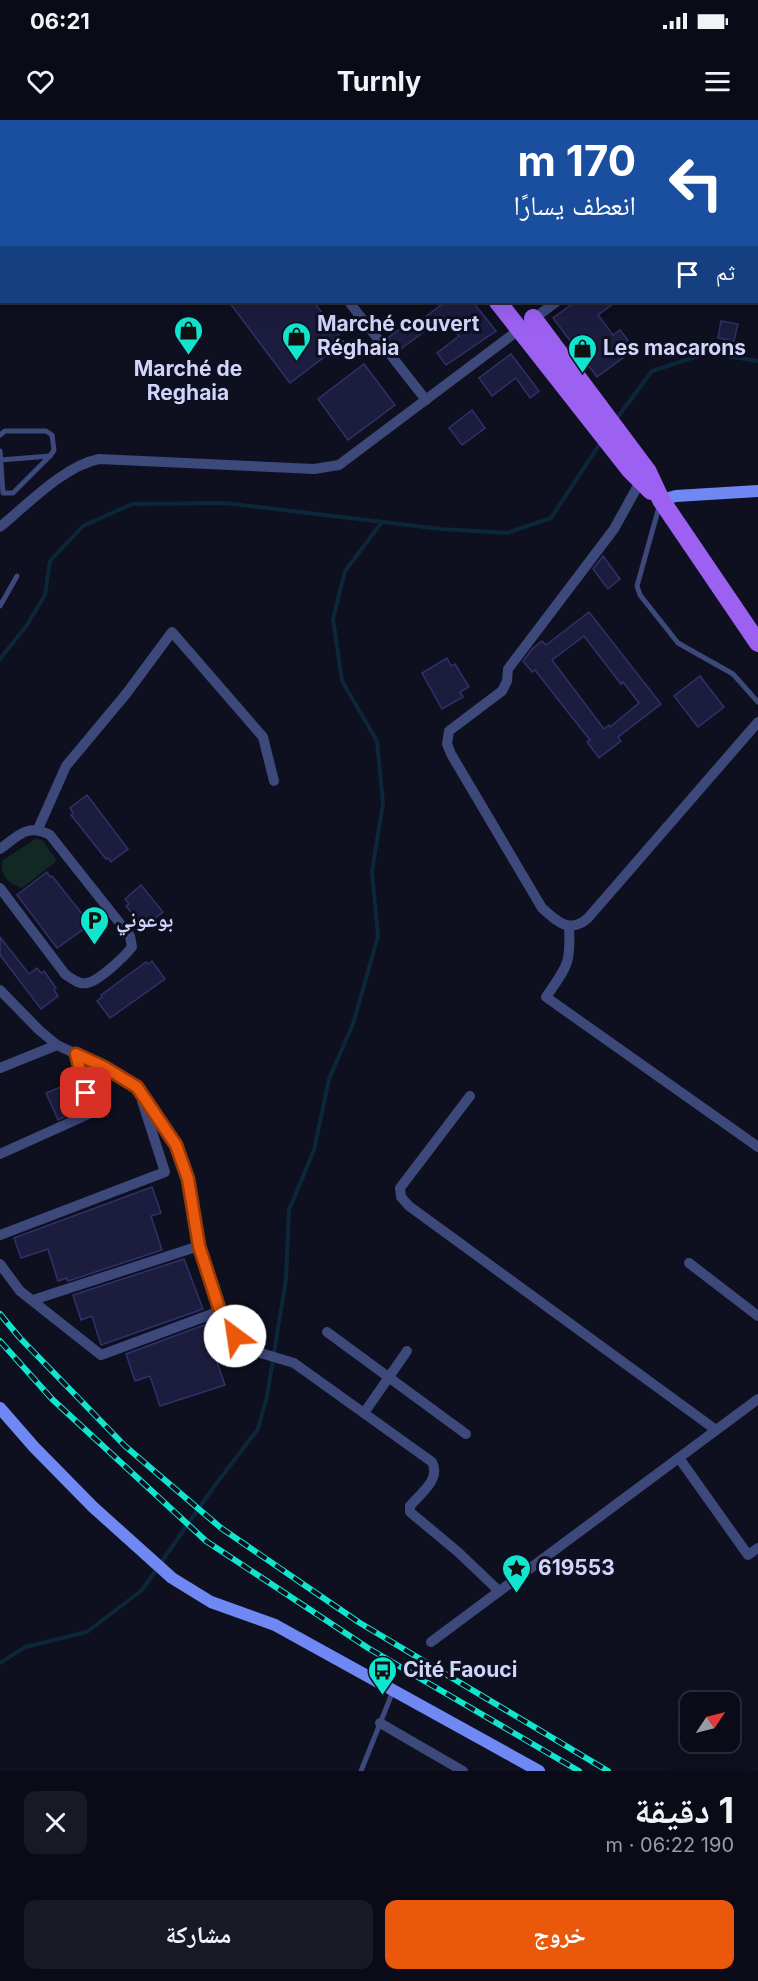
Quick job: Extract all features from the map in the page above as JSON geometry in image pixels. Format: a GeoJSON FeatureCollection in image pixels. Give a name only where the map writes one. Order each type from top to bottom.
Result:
{"type":"FeatureCollection","features":[{"type":"Feature","properties":{"kind":"main road"},"geometry":{"type":"LineString","coordinates":[[499,303],[526,323],[627,455],[640,482],[661,500]]}},
{"type":"Feature","properties":{"kind":"main road"},"geometry":{"type":"LineString","coordinates":[[627,455],[648,472],[661,500],[758,643]]}},
{"type":"Feature","properties":{"kind":"main road"},"geometry":{"type":"LineString","coordinates":[[661,500],[676,496],[758,491]]}},
{"type":"Feature","properties":{"kind":"main road"},"geometry":{"type":"LineString","coordinates":[[1,1411],[41,1454],[145,1555],[172,1578],[211,1602],[275,1625],[539,1771]]}},
{"type":"Feature","properties":{"kind":"street"},"geometry":{"type":"LineString","coordinates":[[350,303],[426,400]]}},
{"type":"Feature","properties":{"kind":"street"},"geometry":{"type":"LineString","coordinates":[[0,527],[70,469],[99,459],[331,468],[347,460],[555,303]]}},
{"type":"Feature","properties":{"kind":"street"},"geometry":{"type":"LineString","coordinates":[[640,482],[614,529],[508,669],[507,681],[502,692],[449,731],[447,744],[451,754],[542,908],[554,919],[569,926],[581,925],[758,722]]}},
{"type":"Feature","properties":{"kind":"street"},"geometry":{"type":"LineString","coordinates":[[38,829],[66,766],[126,694],[172,632],[263,737],[274,781]]}},
{"type":"Feature","properties":{"kind":"street"},"geometry":{"type":"LineString","coordinates":[[0,849],[26,830],[38,829],[50,835],[130,936],[132,947],[125,956],[97,978],[86,984],[75,981],[65,974],[0,888]]}},
{"type":"Feature","properties":{"kind":"street"},"geometry":{"type":"LineString","coordinates":[[569,926],[570,953],[567,966],[546,997],[758,1147]]}},
{"type":"Feature","properties":{"kind":"street"},"geometry":{"type":"LineString","coordinates":[[0,990],[57,1045],[104,1067],[137,1087],[176,1145],[188,1179],[199,1246],[220,1311],[235,1336],[247,1349],[294,1363],[432,1462],[436,1470],[435,1477],[410,1506],[410,1512],[458,1552],[499,1591]]}},
{"type":"Feature","properties":{"kind":"street"},"geometry":{"type":"LineString","coordinates":[[0,1068],[57,1045]]}},
{"type":"Feature","properties":{"kind":"street"},"geometry":{"type":"LineString","coordinates":[[0,1154],[91,1113],[76,1054]]}},
{"type":"Feature","properties":{"kind":"street"},"geometry":{"type":"LineString","coordinates":[[0,1235],[165,1172],[137,1087]]}},
{"type":"Feature","properties":{"kind":"street"},"geometry":{"type":"LineString","coordinates":[[470,1096],[400,1188],[401,1197],[409,1206],[716,1430]]}},
{"type":"Feature","properties":{"kind":"street"},"geometry":{"type":"LineString","coordinates":[[33,1300],[199,1246]]}},
{"type":"Feature","properties":{"kind":"street"},"geometry":{"type":"LineString","coordinates":[[689,1263],[758,1316]]}},
{"type":"Feature","properties":{"kind":"street"},"geometry":{"type":"LineString","coordinates":[[0,1264],[20,1291],[101,1355],[220,1311]]}},
{"type":"Feature","properties":{"kind":"street"},"geometry":{"type":"LineString","coordinates":[[327,1332],[466,1434]]}},
{"type":"Feature","properties":{"kind":"street"},"geometry":{"type":"LineString","coordinates":[[364,1413],[407,1351]]}},
{"type":"Feature","properties":{"kind":"street"},"geometry":{"type":"LineString","coordinates":[[431,1642],[758,1399]]}},
{"type":"Feature","properties":{"kind":"street"},"geometry":{"type":"LineString","coordinates":[[679,1458],[748,1555],[758,1548]]}},
{"type":"Feature","properties":{"kind":"street"},"geometry":{"type":"LineString","coordinates":[[381,1723],[463,1771]]}},
{"type":"Feature","properties":{"kind":"lane"},"geometry":{"type":"LineString","coordinates":[[0,435],[5,431],[50,433],[54,450],[13,493],[6,494],[3,493],[0,451]]}},
{"type":"Feature","properties":{"kind":"lane"},"geometry":{"type":"LineString","coordinates":[[0,460],[50,456]]}},
{"type":"Feature","properties":{"kind":"lane"},"geometry":{"type":"LineString","coordinates":[[661,500],[637,586],[640,595],[678,643],[733,674],[758,702]]}},
{"type":"Feature","properties":{"kind":"lane"},"geometry":{"type":"LineString","coordinates":[[0,606],[17,576]]}},
{"type":"Feature","properties":{"kind":"lane"},"geometry":{"type":"LineString","coordinates":[[361,1771],[393,1691]]}},
{"type":"Feature","properties":{"kind":"green space"},"geometry":{"type":"Polygon","coordinates":[[[35,839],[42,840],[57,861],[22,888],[6,879],[2,871],[2,861],[35,839]]]}},
{"type":"Feature","properties":{"kind":"building","name":"Marché couvert Réghaia"},"geometry":{"type":"Polygon","coordinates":[[[230,303],[315,303],[344,342],[290,383],[230,303]]]}},
{"type":"Feature","properties":{"kind":"building"},"geometry":{"type":"Polygon","coordinates":[[[444,303],[474,303],[496,331],[446,365],[437,353],[459,336],[444,317],[398,351],[388,338],[402,327],[405,332],[444,303]]]}},
{"type":"Feature","properties":{"kind":"building"},"geometry":{"type":"Polygon","coordinates":[[[574,303],[615,303],[598,315],[613,335],[620,330],[628,340],[617,348],[624,357],[597,377],[553,318],[574,303]]]}},
{"type":"Feature","properties":{"kind":"building"},"geometry":{"type":"Polygon","coordinates":[[[721,321],[738,324],[734,341],[718,338],[721,321]]]}},
{"type":"Feature","properties":{"kind":"building"},"geometry":{"type":"Polygon","coordinates":[[[511,354],[539,391],[530,398],[516,378],[492,396],[479,378],[511,354]]]}},
{"type":"Feature","properties":{"kind":"building"},"geometry":{"type":"Polygon","coordinates":[[[364,364],[395,405],[348,440],[318,399],[364,364]]]}},
{"type":"Feature","properties":{"kind":"building"},"geometry":{"type":"Polygon","coordinates":[[[472,410],[485,428],[462,445],[449,428],[472,410]]]}},
{"type":"Feature","properties":{"kind":"building"},"geometry":{"type":"Polygon","coordinates":[[[603,556],[620,579],[608,589],[593,569],[603,556]]]}},
{"type":"Feature","properties":{"kind":"building"},"geometry":{"type":"Polygon","coordinates":[[[589,612],[661,704],[618,737],[621,741],[599,758],[587,742],[590,740],[535,670],[532,672],[523,661],[542,641],[546,645],[589,612]],[[584,636],[552,660],[604,729],[609,725],[610,727],[639,703],[623,682],[621,684],[584,636]]]}},
{"type":"Feature","properties":{"kind":"building"},"geometry":{"type":"Polygon","coordinates":[[[447,658],[451,666],[455,664],[469,687],[460,692],[463,697],[442,709],[422,673],[447,658]]]}},
{"type":"Feature","properties":{"kind":"building"},"geometry":{"type":"Polygon","coordinates":[[[700,676],[724,707],[698,727],[674,696],[700,676]]]}},
{"type":"Feature","properties":{"kind":"building"},"geometry":{"type":"Polygon","coordinates":[[[87,795],[128,849],[111,862],[108,858],[106,859],[71,815],[73,813],[70,808],[87,795]]]}},
{"type":"Feature","properties":{"kind":"building"},"geometry":{"type":"Polygon","coordinates":[[[47,872],[87,920],[85,922],[88,926],[57,948],[17,895],[47,872]]]}},
{"type":"Feature","properties":{"kind":"building"},"geometry":{"type":"Polygon","coordinates":[[[141,885],[163,912],[146,925],[142,921],[140,923],[126,906],[129,904],[125,899],[141,885]]]}},
{"type":"Feature","properties":{"kind":"building"},"geometry":{"type":"Polygon","coordinates":[[[0,937],[29,974],[37,968],[41,973],[44,971],[56,988],[54,990],[58,996],[41,1009],[0,955],[0,937]]]}},
{"type":"Feature","properties":{"kind":"building"},"geometry":{"type":"Polygon","coordinates":[[[152,961],[165,979],[110,1018],[97,1001],[102,997],[101,995],[146,962],[148,964],[152,961]]]}},
{"type":"Feature","properties":{"kind":"building"},"geometry":{"type":"Polygon","coordinates":[[[61,1087],[72,1113],[58,1120],[46,1093],[61,1087]]]}},
{"type":"Feature","properties":{"kind":"building"},"geometry":{"type":"Polygon","coordinates":[[[152,1187],[161,1213],[151,1216],[162,1250],[68,1281],[67,1278],[58,1281],[48,1249],[21,1258],[14,1238],[152,1187]]]}},
{"type":"Feature","properties":{"kind":"building"},"geometry":{"type":"Polygon","coordinates":[[[184,1259],[203,1309],[101,1345],[92,1316],[81,1320],[73,1295],[184,1259]]]}},
{"type":"Feature","properties":{"kind":"building"},"geometry":{"type":"Polygon","coordinates":[[[204,1325],[225,1385],[160,1406],[150,1376],[135,1381],[126,1354],[204,1325]]]}},
{"type":"Feature","properties":{"kind":"waterway"},"geometry":{"type":"LineString","coordinates":[[617,418],[652,371],[707,353],[758,361]]}},
{"type":"Feature","properties":{"kind":"waterway"},"geometry":{"type":"LineString","coordinates":[[0,659],[27,625],[45,595],[50,561],[83,526],[132,504],[225,503],[441,529],[507,533],[551,518],[601,442]]}},
{"type":"Feature","properties":{"kind":"waterway"},"geometry":{"type":"LineString","coordinates":[[0,1663],[25,1647],[87,1632],[142,1590],[213,1488],[258,1429],[267,1396],[286,1279],[289,1210],[314,1150],[329,1079],[353,1024],[378,936],[372,872],[383,803],[377,741],[342,681],[333,619],[345,571],[382,522]]}},
{"type":"Feature","properties":{"kind":"railway"},"geometry":{"type":"LineString","coordinates":[[0,1314],[20,1338],[125,1446],[221,1528],[360,1623],[608,1771]]}},
{"type":"Feature","properties":{"kind":"railway"},"geometry":{"type":"LineString","coordinates":[[0,1341],[52,1399],[206,1541],[368,1648],[579,1771]]}},
{"type":"Feature","properties":{"kind":"place","name":"Marché de Reghaia"},"geometry":{"type":"Point","coordinates":[188,356]}},
{"type":"Feature","properties":{"kind":"place","name":"Marché couvert Réghaia"},"geometry":{"type":"Point","coordinates":[296,362]}},
{"type":"Feature","properties":{"kind":"place","name":"Les macarons"},"geometry":{"type":"Point","coordinates":[582,374]}},
{"type":"Feature","properties":{"kind":"place","name":"بوعوني"},"geometry":{"type":"Point","coordinates":[95,946]}},
{"type":"Feature","properties":{"kind":"place","name":"619553"},"geometry":{"type":"Point","coordinates":[517,1594]}},
{"type":"Feature","properties":{"kind":"place","name":"Cité Faouci"},"geometry":{"type":"Point","coordinates":[382,1696]}},
{"type":"Feature","properties":{"kind":"route"},"geometry":{"type":"LineString","coordinates":[[86,1093],[76,1054],[104,1067],[137,1087],[176,1145],[188,1179],[199,1246],[220,1311],[235,1336]]}}]}
